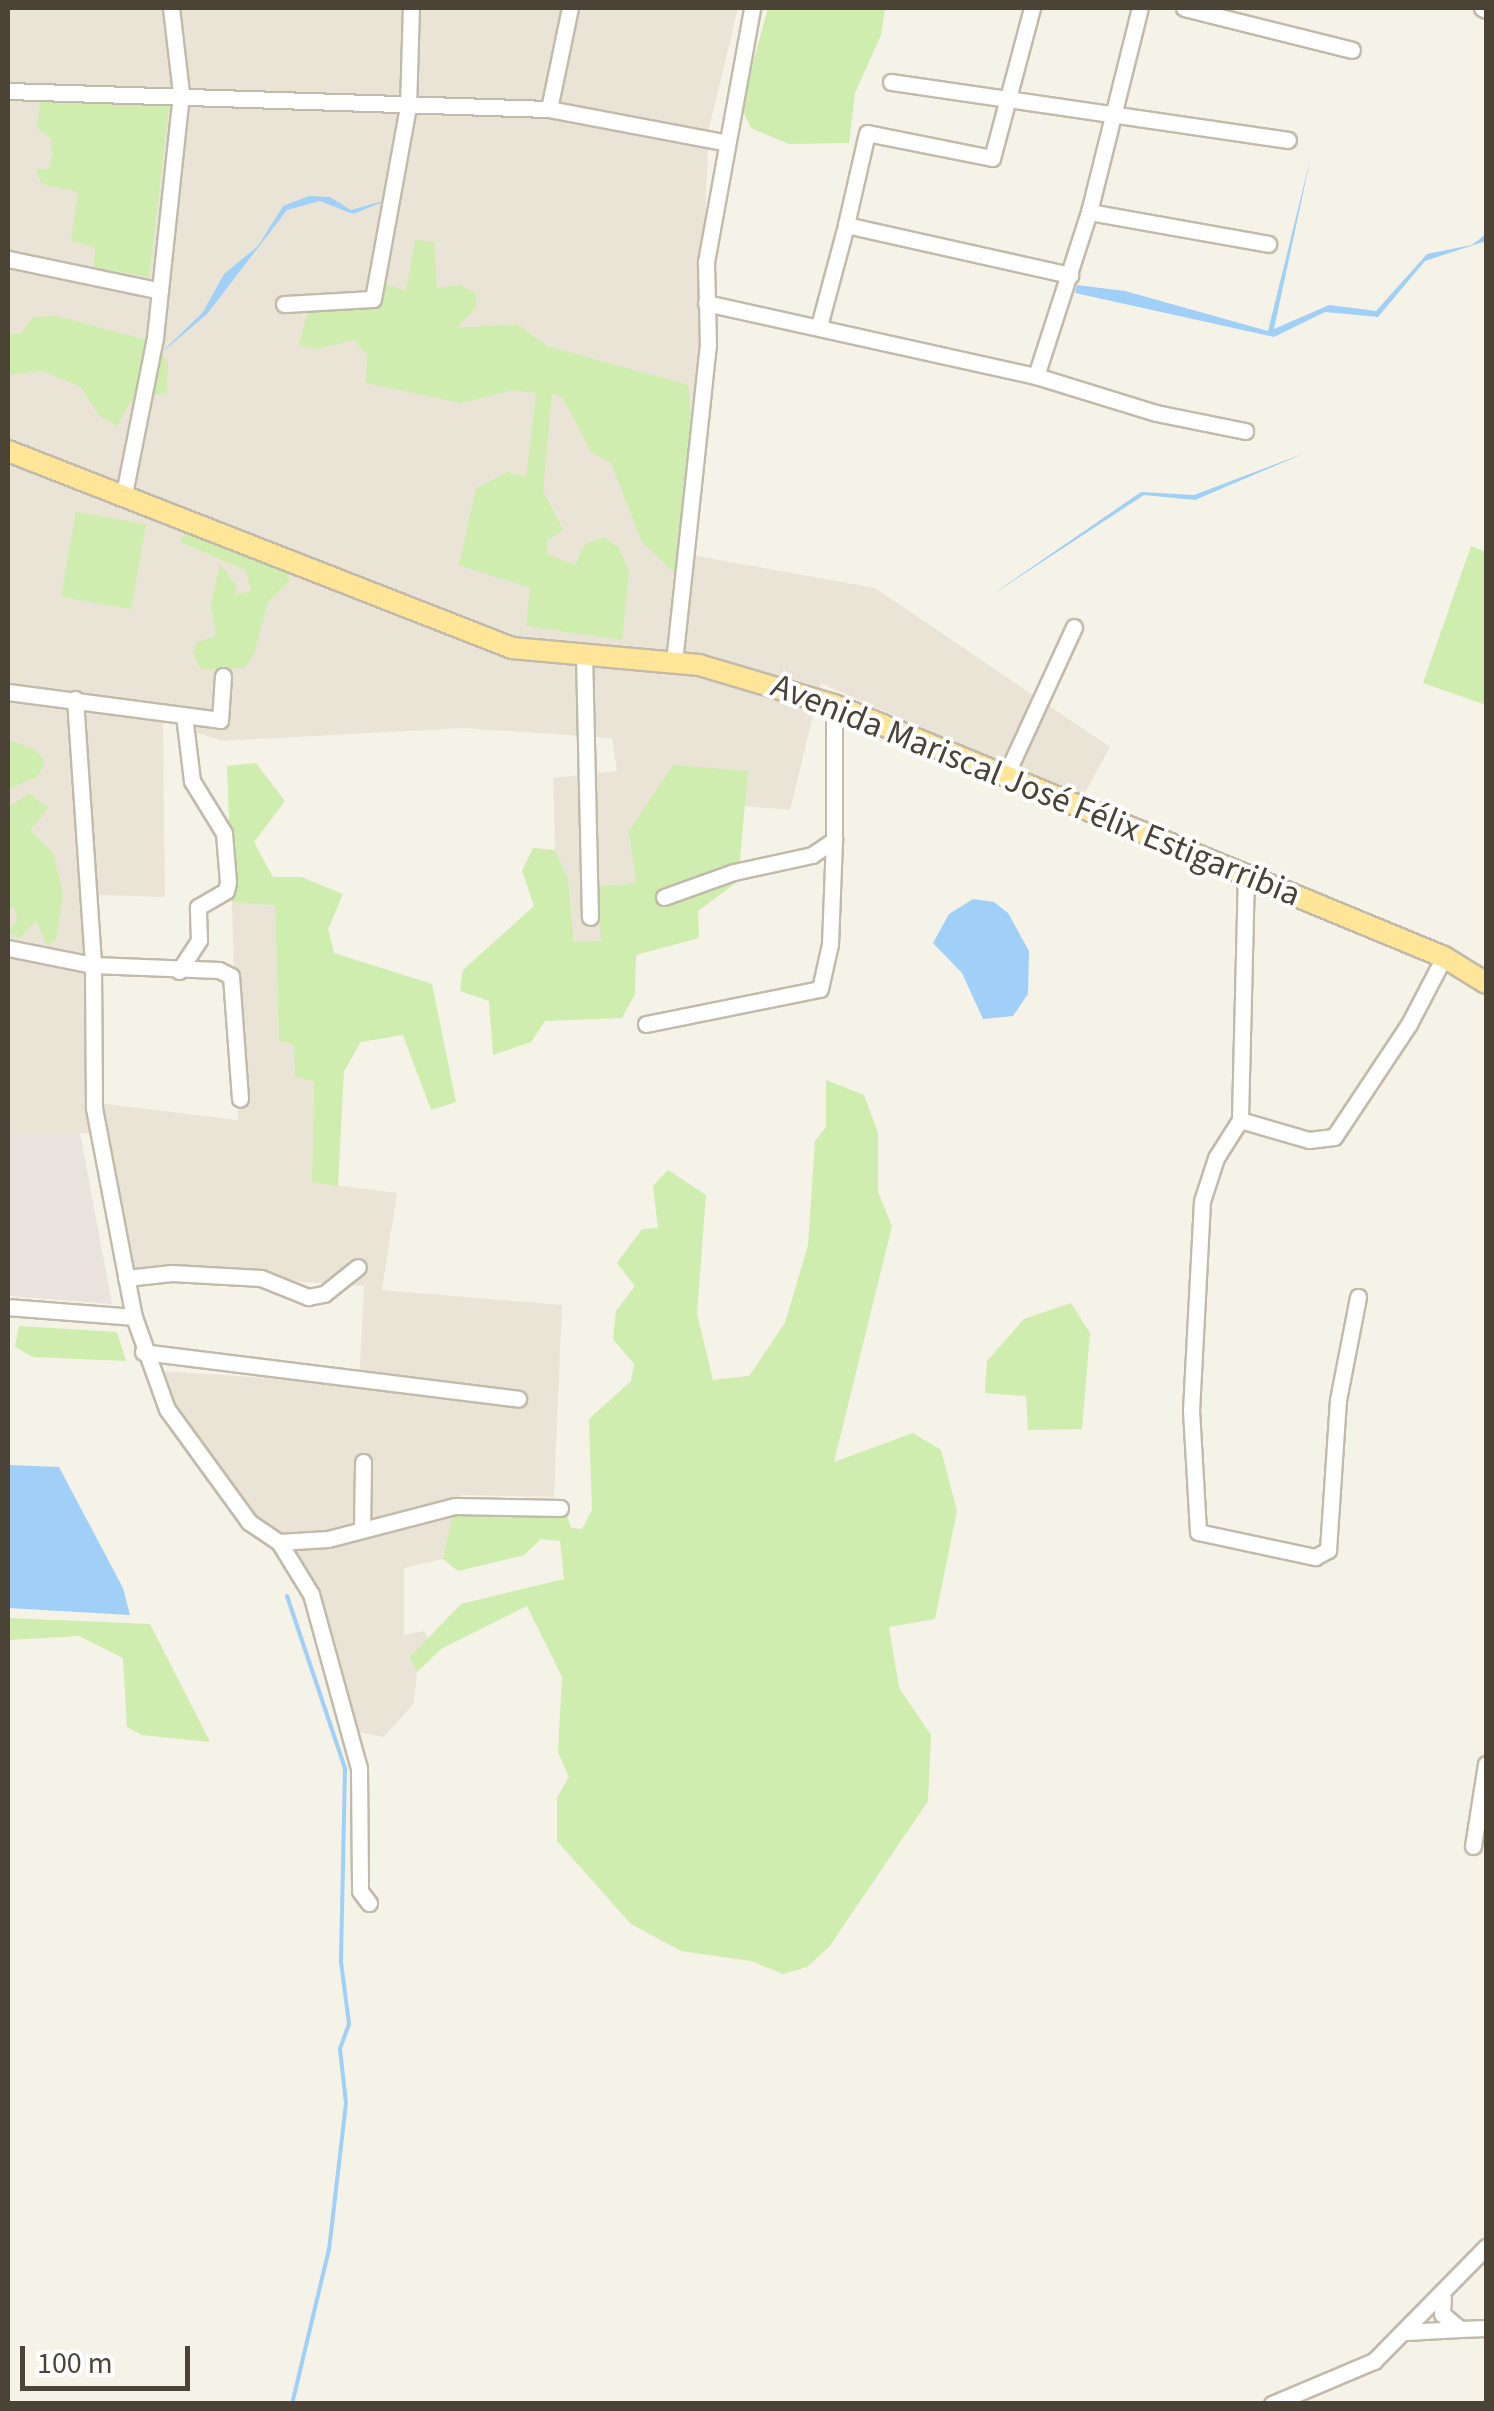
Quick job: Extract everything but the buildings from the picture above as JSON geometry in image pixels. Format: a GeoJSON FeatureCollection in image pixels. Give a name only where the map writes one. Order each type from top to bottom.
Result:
{"type":"FeatureCollection","features":[{"type":"Feature","properties":{"kind":"main road","name":"Avenida Mariscal José Félix Estigarribia"},"geometry":{"type":"LineString","coordinates":[[8,450],[487,640],[674,662],[760,678],[834,704],[1444,957],[1486,983]]}},
{"type":"Feature","properties":{"kind":"street"},"geometry":{"type":"LineString","coordinates":[[124,494],[155,337],[156,290],[181,94],[171,8]]}},
{"type":"Feature","properties":{"kind":"street"},"geometry":{"type":"LineString","coordinates":[[284,304],[371,302],[393,208],[408,106],[411,8]]}},
{"type":"Feature","properties":{"kind":"street"},"geometry":{"type":"LineString","coordinates":[[549,109],[570,8]]}},
{"type":"Feature","properties":{"kind":"street"},"geometry":{"type":"LineString","coordinates":[[674,662],[717,184],[752,8]]}},
{"type":"Feature","properties":{"kind":"street"},"geometry":{"type":"LineString","coordinates":[[819,326],[868,132],[987,160],[995,153],[1032,8]]}},
{"type":"Feature","properties":{"kind":"street"},"geometry":{"type":"LineString","coordinates":[[1036,376],[1089,212],[1140,8]]}},
{"type":"Feature","properties":{"kind":"street"},"geometry":{"type":"LineString","coordinates":[[1184,8],[1352,50]]}},
{"type":"Feature","properties":{"kind":"street"},"geometry":{"type":"LineString","coordinates":[[891,82],[1114,118],[1288,140]]}},
{"type":"Feature","properties":{"kind":"street"},"geometry":{"type":"LineString","coordinates":[[8,91],[181,94],[280,105],[549,109],[723,142]]}},
{"type":"Feature","properties":{"kind":"street"},"geometry":{"type":"LineString","coordinates":[[1089,212],[1268,244]]}},
{"type":"Feature","properties":{"kind":"street"},"geometry":{"type":"LineString","coordinates":[[844,234],[1068,283]]}},
{"type":"Feature","properties":{"kind":"street"},"geometry":{"type":"LineString","coordinates":[[8,259],[156,290]]}},
{"type":"Feature","properties":{"kind":"street"},"geometry":{"type":"LineString","coordinates":[[706,303],[1036,376],[1156,413],[1245,431]]}},
{"type":"Feature","properties":{"kind":"street"},"geometry":{"type":"LineString","coordinates":[[1005,777],[1074,627]]}},
{"type":"Feature","properties":{"kind":"street"},"geometry":{"type":"LineString","coordinates":[[584,654],[590,917]]}},
{"type":"Feature","properties":{"kind":"street"},"geometry":{"type":"LineString","coordinates":[[8,692],[220,720],[223,676]]}},
{"type":"Feature","properties":{"kind":"street"},"geometry":{"type":"LineString","coordinates":[[75,700],[93,965],[94,1108],[134,1318],[143,1352],[167,1408],[199,1456],[264,1537],[280,1542],[362,1530],[455,1506],[560,1508]]}},
{"type":"Feature","properties":{"kind":"street"},"geometry":{"type":"LineString","coordinates":[[646,1024],[820,989],[830,944],[834,704]]}},
{"type":"Feature","properties":{"kind":"street"},"geometry":{"type":"LineString","coordinates":[[179,971],[199,940],[198,906],[226,891],[228,882],[224,833],[192,780],[184,714]]}},
{"type":"Feature","properties":{"kind":"street"},"geometry":{"type":"LineString","coordinates":[[664,896],[734,872],[812,855],[834,840]]}},
{"type":"Feature","properties":{"kind":"street"},"geometry":{"type":"LineString","coordinates":[[1246,873],[1240,1120],[1216,1158],[1202,1201],[1191,1410],[1198,1532],[1316,1557],[1328,1550],[1338,1400],[1358,1298]]}},
{"type":"Feature","properties":{"kind":"street"},"geometry":{"type":"LineString","coordinates":[[8,948],[93,965],[231,976],[240,1098]]}},
{"type":"Feature","properties":{"kind":"street"},"geometry":{"type":"LineString","coordinates":[[1240,1120],[1309,1140],[1334,1137],[1409,1024],[1444,957]]}},
{"type":"Feature","properties":{"kind":"street"},"geometry":{"type":"LineString","coordinates":[[126,1278],[172,1272],[261,1278],[308,1297],[324,1294],[358,1267]]}},
{"type":"Feature","properties":{"kind":"street"},"geometry":{"type":"LineString","coordinates":[[8,1307],[134,1318]]}},
{"type":"Feature","properties":{"kind":"street"},"geometry":{"type":"LineString","coordinates":[[143,1352],[518,1399]]}},
{"type":"Feature","properties":{"kind":"street"},"geometry":{"type":"LineString","coordinates":[[362,1530],[363,1462]]}},
{"type":"Feature","properties":{"kind":"street"},"geometry":{"type":"LineString","coordinates":[[280,1542],[311,1594],[356,1750],[360,1891],[369,1903]]}},
{"type":"Feature","properties":{"kind":"street"},"geometry":{"type":"LineString","coordinates":[[1473,1846],[1486,1764]]}},
{"type":"Feature","properties":{"kind":"street"},"geometry":{"type":"LineString","coordinates":[[1272,2404],[1350,2374],[1406,2332],[1486,2247]]}},
{"type":"Feature","properties":{"kind":"street"},"geometry":{"type":"LineString","coordinates":[[1443,2297],[1442,2314],[1460,2329]]}},
{"type":"Feature","properties":{"kind":"street"},"geometry":{"type":"LineString","coordinates":[[1406,2332],[1486,2328]]}},
{"type":"Feature","properties":{"kind":"shaded area"},"geometry":{"type":"Polygon","coordinates":[[[8,8],[738,8],[709,128],[691,555],[875,588],[1110,747],[1081,800],[821,683],[790,810],[744,806],[747,771],[635,861],[636,884],[601,941],[574,942],[568,879],[555,850],[553,778],[617,771],[612,738],[462,728],[221,741],[163,720],[165,897],[99,895],[97,1103],[238,1120],[232,902],[275,904],[279,1041],[294,1044],[314,1080],[312,1182],[397,1193],[382,1290],[562,1305],[554,1497],[461,1495],[443,1559],[404,1568],[404,1635],[424,1631],[429,1640],[410,1657],[417,1672],[414,1703],[384,1737],[353,1731],[307,1591],[287,1558],[249,1520],[147,1370],[359,1384],[364,1286],[127,1270],[101,1133],[8,1134],[8,8]]]}},
{"type":"Feature","properties":{"kind":"shaded area"},"geometry":{"type":"Polygon","coordinates":[[[80,1133],[112,1304],[8,1296],[8,1134],[80,1133]]]}},
{"type":"Feature","properties":{"kind":"green space"},"geometry":{"type":"Polygon","coordinates":[[[768,8],[885,8],[881,35],[855,93],[849,143],[789,144],[751,128],[741,107],[768,8]]]}},
{"type":"Feature","properties":{"kind":"green space"},"geometry":{"type":"Polygon","coordinates":[[[41,96],[170,100],[149,277],[94,267],[95,248],[71,240],[78,192],[42,184],[35,169],[48,169],[53,154],[50,138],[37,128],[41,96]]]}},
{"type":"Feature","properties":{"kind":"green space"},"geometry":{"type":"Polygon","coordinates":[[[415,240],[434,242],[437,288],[459,285],[476,293],[476,307],[457,328],[517,324],[547,346],[688,385],[691,420],[676,574],[642,542],[611,463],[591,452],[563,398],[552,393],[543,491],[563,530],[547,540],[547,554],[575,565],[585,544],[604,537],[619,548],[629,572],[622,640],[526,626],[530,588],[459,565],[476,489],[507,472],[526,477],[536,393],[512,390],[461,403],[366,383],[367,355],[355,340],[315,349],[299,345],[310,302],[368,300],[384,283],[406,291],[415,240]]]}},
{"type":"Feature","properties":{"kind":"green space"},"geometry":{"type":"Polygon","coordinates":[[[57,316],[154,342],[168,363],[167,392],[130,402],[117,426],[98,415],[81,387],[42,371],[8,375],[8,334],[21,334],[33,317],[57,316]]]}},
{"type":"Feature","properties":{"kind":"green space"},"geometry":{"type":"Polygon","coordinates":[[[76,512],[146,524],[131,609],[61,597],[76,512]]]}},
{"type":"Feature","properties":{"kind":"green space"},"geometry":{"type":"Polygon","coordinates":[[[188,530],[286,569],[290,580],[268,602],[254,654],[244,668],[201,670],[193,653],[197,642],[216,636],[211,604],[220,564],[237,587],[234,595],[251,591],[246,570],[180,542],[188,530]]]}},
{"type":"Feature","properties":{"kind":"green space"},"geometry":{"type":"Polygon","coordinates":[[[1471,546],[1486,552],[1486,705],[1423,683],[1471,546]]]}},
{"type":"Feature","properties":{"kind":"green space"},"geometry":{"type":"Polygon","coordinates":[[[8,740],[36,750],[45,763],[37,777],[8,789],[8,740]]]}},
{"type":"Feature","properties":{"kind":"green space"},"geometry":{"type":"Polygon","coordinates":[[[256,763],[285,801],[254,842],[273,877],[301,877],[343,894],[328,929],[334,953],[432,984],[456,1102],[431,1110],[403,1035],[361,1042],[344,1071],[338,1186],[312,1182],[314,1081],[295,1077],[294,1044],[279,1041],[275,905],[232,902],[227,766],[256,763]]]}},
{"type":"Feature","properties":{"kind":"green space"},"geometry":{"type":"Polygon","coordinates":[[[673,765],[748,771],[738,881],[698,911],[699,938],[636,955],[635,994],[622,1018],[545,1021],[531,1042],[493,1055],[489,1001],[460,991],[463,970],[534,906],[522,871],[533,848],[555,850],[568,879],[574,942],[601,941],[598,887],[636,883],[629,831],[673,765]]]}},
{"type":"Feature","properties":{"kind":"green space"},"geometry":{"type":"Polygon","coordinates":[[[29,793],[48,808],[30,830],[53,853],[63,894],[56,940],[47,945],[36,920],[20,938],[8,932],[17,920],[15,908],[8,909],[8,808],[29,793]]]}},
{"type":"Feature","properties":{"kind":"green space"},"geometry":{"type":"Polygon","coordinates":[[[826,1080],[864,1095],[878,1133],[878,1192],[892,1226],[834,1462],[913,1433],[941,1450],[957,1511],[935,1619],[889,1627],[899,1688],[931,1735],[928,1801],[829,1947],[807,1967],[783,1974],[751,1961],[681,1951],[631,1924],[557,1841],[557,1798],[569,1777],[558,1752],[562,1677],[527,1606],[441,1649],[417,1672],[410,1657],[461,1604],[564,1579],[560,1541],[541,1539],[524,1555],[458,1571],[443,1559],[453,1514],[567,1515],[571,1528],[582,1529],[592,1510],[589,1419],[631,1381],[634,1364],[613,1339],[616,1311],[635,1286],[617,1263],[642,1229],[658,1228],[653,1186],[668,1170],[706,1195],[697,1314],[713,1380],[749,1376],[785,1323],[808,1245],[815,1141],[826,1127],[826,1080]]]}},
{"type":"Feature","properties":{"kind":"green space"},"geometry":{"type":"Polygon","coordinates":[[[1071,1303],[1090,1333],[1082,1429],[1028,1430],[1026,1396],[985,1393],[987,1361],[1024,1319],[1071,1303]]]}},
{"type":"Feature","properties":{"kind":"green space"},"geometry":{"type":"Polygon","coordinates":[[[19,1326],[117,1332],[126,1361],[33,1357],[15,1347],[19,1326]]]}},
{"type":"Feature","properties":{"kind":"green space"},"geometry":{"type":"Polygon","coordinates":[[[8,1618],[150,1624],[210,1742],[142,1735],[127,1727],[123,1658],[79,1636],[8,1640],[8,1618]]]}},
{"type":"Feature","properties":{"kind":"water"},"geometry":{"type":"Polygon","coordinates":[[[1311,156],[1274,329],[1329,305],[1376,311],[1427,254],[1472,245],[1486,234],[1486,241],[1425,261],[1378,317],[1325,312],[1274,337],[1075,293],[1077,285],[1125,291],[1268,331],[1311,156]]]}},
{"type":"Feature","properties":{"kind":"water"},"geometry":{"type":"Polygon","coordinates":[[[309,196],[330,197],[351,210],[390,199],[353,214],[320,201],[287,210],[207,314],[159,355],[203,312],[224,274],[258,246],[283,206],[309,196]]]}},
{"type":"Feature","properties":{"kind":"water"},"geometry":{"type":"Polygon","coordinates":[[[1305,453],[1195,500],[1144,495],[990,596],[1141,492],[1194,495],[1305,453]]]}},
{"type":"Feature","properties":{"kind":"water"},"geometry":{"type":"Polygon","coordinates":[[[973,899],[994,902],[1008,913],[1029,951],[1028,994],[1013,1016],[983,1019],[962,973],[933,943],[949,914],[973,899]]]}},
{"type":"Feature","properties":{"kind":"water"},"geometry":{"type":"Polygon","coordinates":[[[8,1465],[59,1467],[123,1588],[130,1615],[8,1608],[8,1465]]]}},
{"type":"Feature","properties":{"kind":"waterway"},"geometry":{"type":"LineString","coordinates":[[287,1596],[345,1768],[341,1962],[349,2024],[340,2049],[346,2103],[329,2249],[292,2404]]}}]}
